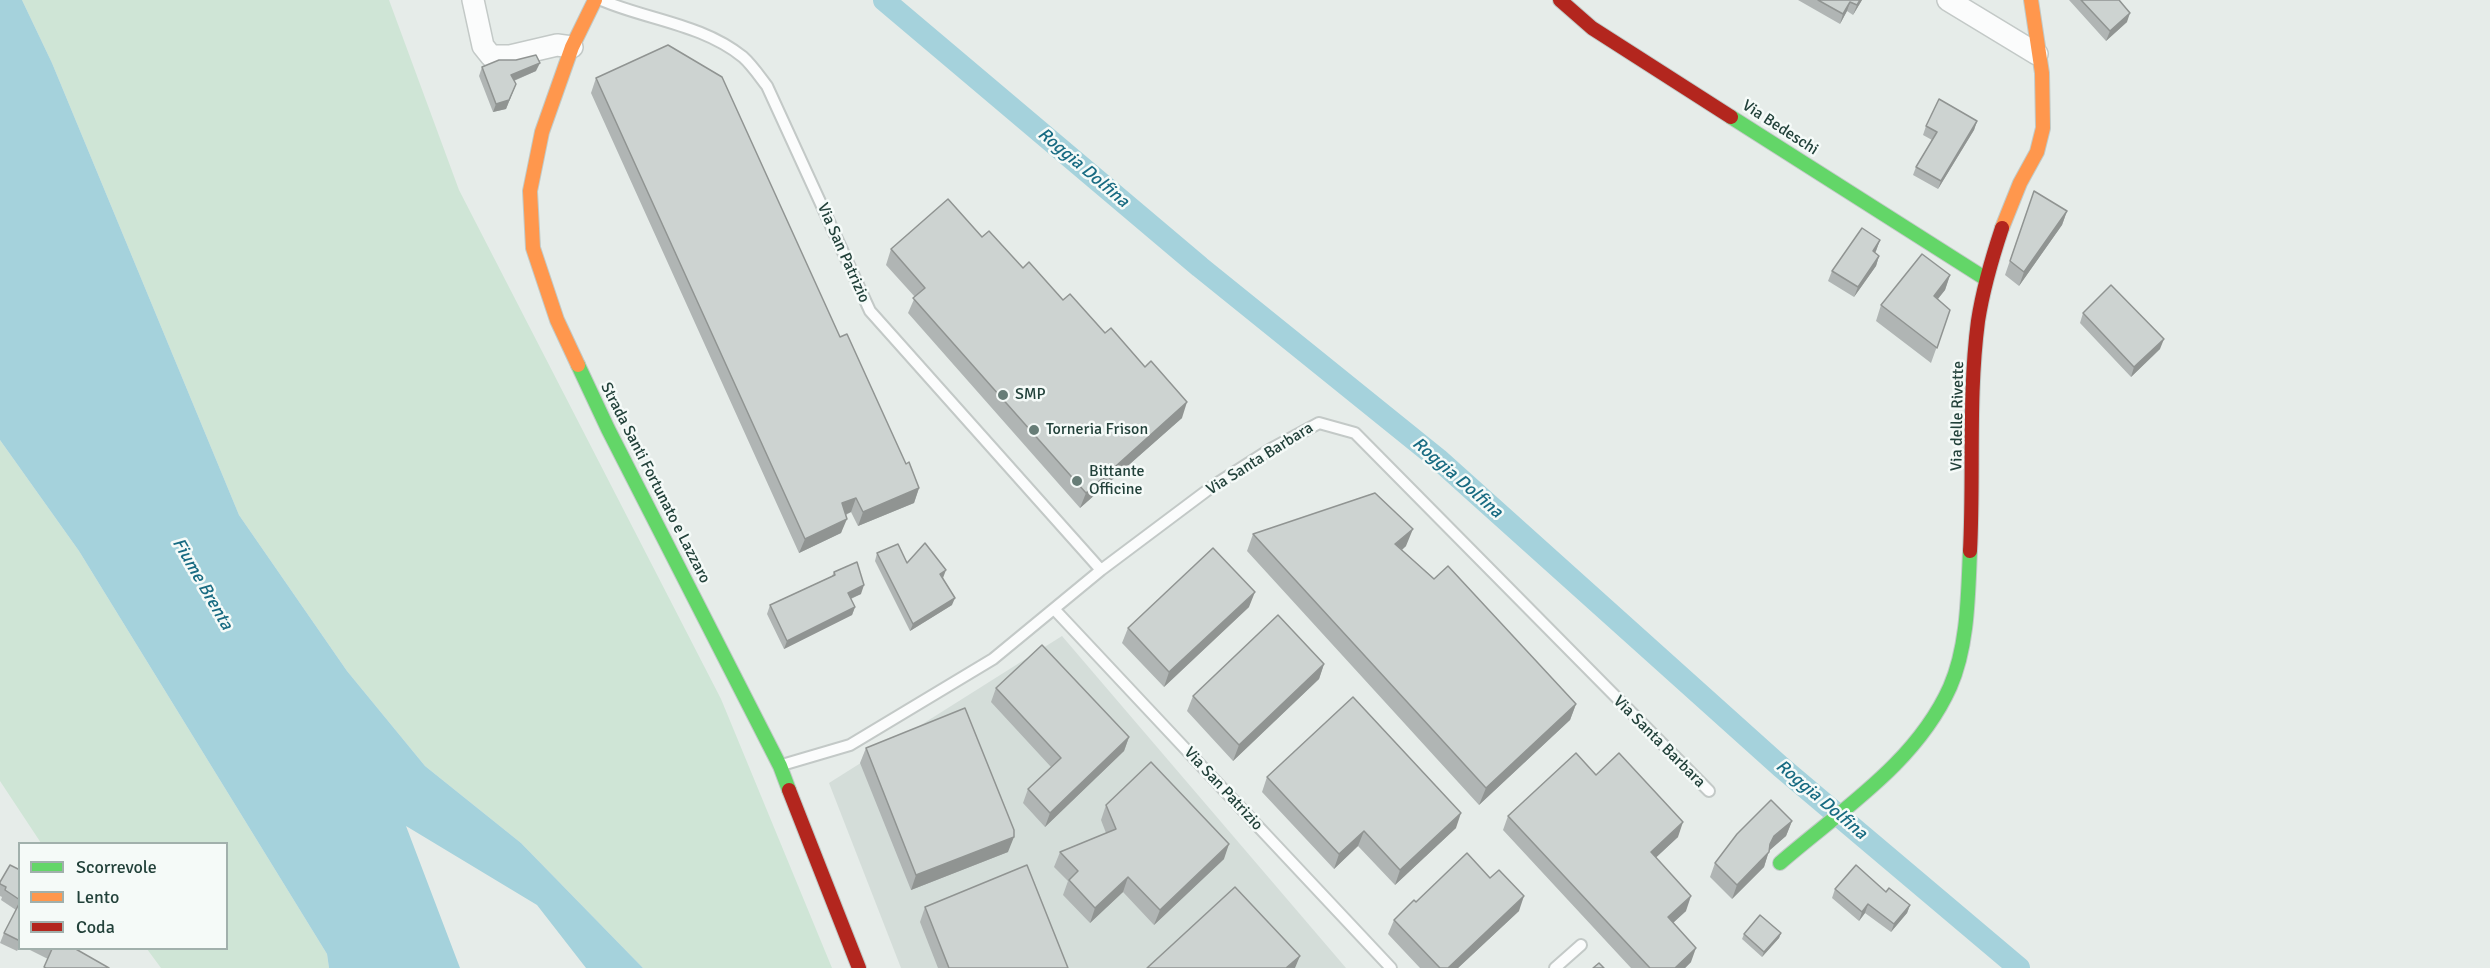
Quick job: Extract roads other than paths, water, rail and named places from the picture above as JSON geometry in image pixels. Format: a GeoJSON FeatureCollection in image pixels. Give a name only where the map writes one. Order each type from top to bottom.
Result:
{"type":"FeatureCollection","features":[{"type":"Feature","properties":{"kind":"street"},"geometry":{"type":"LineString","coordinates":[[473,0],[483,46],[491,56],[510,56],[557,45],[572,46]]}},
{"type":"Feature","properties":{"kind":"street","name":"Strada Santi Fortunato e Lazzaro"},"geometry":{"type":"LineString","coordinates":[[596,0],[572,46],[542,132],[530,191],[533,248],[557,320],[608,429],[780,766],[859,968]]}},
{"type":"Feature","properties":{"kind":"street","name":"Via Bedeschi"},"geometry":{"type":"LineString","coordinates":[[1560,0],[1592,28],[1986,279]]}},
{"type":"Feature","properties":{"kind":"street"},"geometry":{"type":"LineString","coordinates":[[1948,0],[2037,54]]}},
{"type":"Feature","properties":{"kind":"street","name":"Via delle Rivette"},"geometry":{"type":"LineString","coordinates":[[1780,863],[1816,830],[1849,806],[1882,777],[1912,746],[1935,716],[1951,685],[1963,635],[1971,564],[1973,387],[1977,338],[1986,279],[1997,240],[2019,185],[2039,149],[2044,119],[2045,94],[2037,54],[2031,0]]}},
{"type":"Feature","properties":{"kind":"lane","name":"Via San Patrizio"},"geometry":{"type":"LineString","coordinates":[[601,0],[702,34],[744,58],[767,86],[870,311],[1101,570]]}},
{"type":"Feature","properties":{"kind":"lane","name":"Via Santa Barbara"},"geometry":{"type":"LineString","coordinates":[[780,766],[850,745],[993,659],[1101,570],[1213,486],[1271,449],[1319,423],[1355,433],[1709,791]]}},
{"type":"Feature","properties":{"kind":"lane","name":"Via San Patrizio"},"geometry":{"type":"LineString","coordinates":[[1055,610],[1391,968]]}},
{"type":"Feature","properties":{"kind":"lane"},"geometry":{"type":"LineString","coordinates":[[1555,968],[1581,945]]}},
{"type":"Feature","properties":{"kind":"water","name":"Fiume Brenta"},"geometry":{"type":"Polygon","coordinates":[[[0,0],[22,0],[52,63],[239,515],[347,671],[425,766],[521,843],[643,968],[586,968],[537,905],[406,826],[460,968],[329,968],[327,954],[79,551],[0,440],[0,0]]]}},
{"type":"Feature","properties":{"kind":"waterway","name":"Roggia Dolfina"},"geometry":{"type":"LineString","coordinates":[[884,0],[1200,267],[1438,459],[1781,767],[2019,968]]}},
{"type":"Feature","properties":{"kind":"place","name":"SMP"},"geometry":{"type":"Point","coordinates":[1003,395]}},
{"type":"Feature","properties":{"kind":"place","name":"Torneria Frison"},"geometry":{"type":"Point","coordinates":[1034,430]}},
{"type":"Feature","properties":{"kind":"place","name":"Bittante Officine"},"geometry":{"type":"Point","coordinates":[1077,481]}}]}
